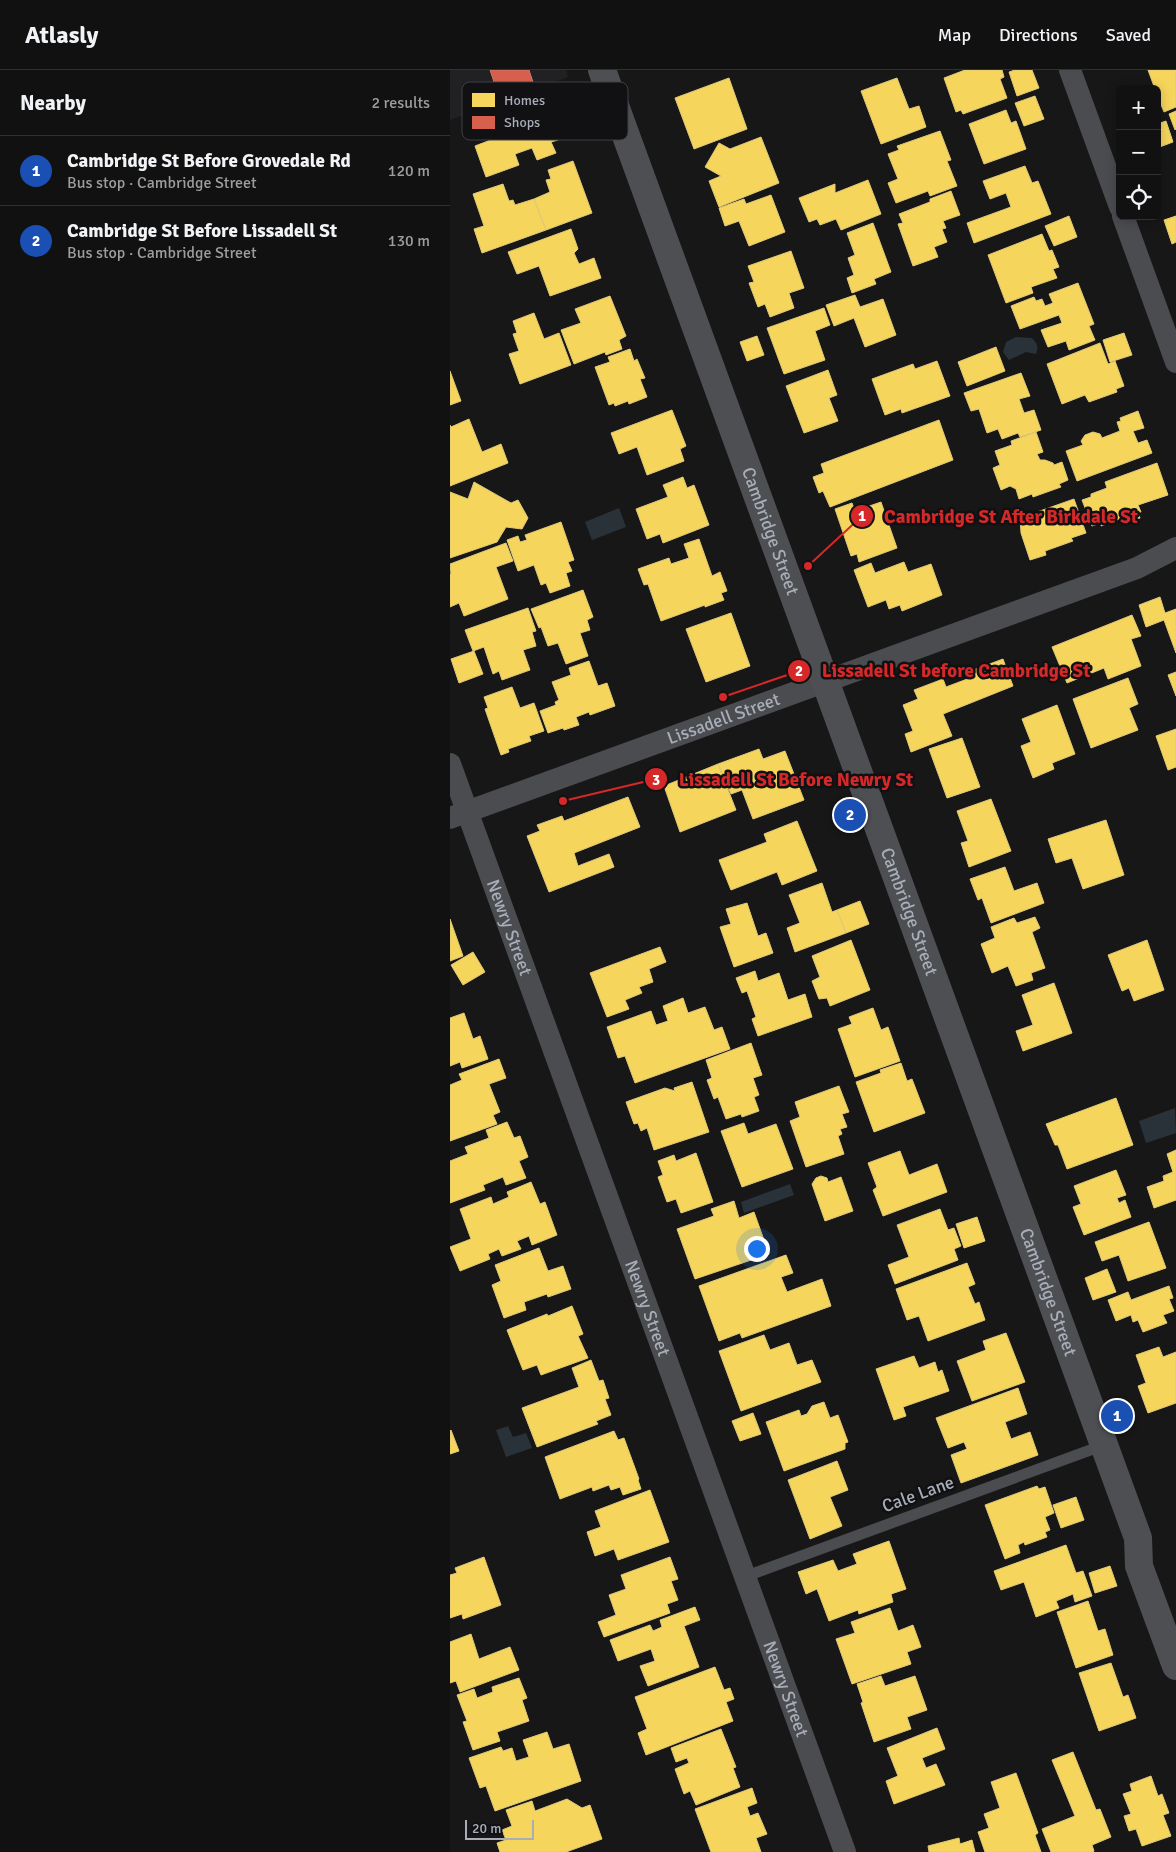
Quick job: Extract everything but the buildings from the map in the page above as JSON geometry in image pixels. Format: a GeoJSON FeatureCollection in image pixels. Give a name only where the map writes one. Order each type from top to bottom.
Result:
{"type":"FeatureCollection","features":[{"type":"Feature","properties":{"kind":"main road","name":"Cambridge Street"},"geometry":{"type":"LineString","coordinates":[[602,70],[606,82]]}},
{"type":"Feature","properties":{"kind":"main road","name":"Cambridge Street"},"geometry":{"type":"LineString","coordinates":[[627,140],[1138,1538],[1139,1566],[1174,1640]]}},
{"type":"Feature","properties":{"kind":"street"},"geometry":{"type":"LineString","coordinates":[[1070,70],[1116,196]]}},
{"type":"Feature","properties":{"kind":"street"},"geometry":{"type":"LineString","coordinates":[[1124,220],[1176,362]]}},
{"type":"Feature","properties":{"kind":"street","name":"Lissadell Street"},"geometry":{"type":"LineString","coordinates":[[459,815],[1137,568],[1176,548]]}},
{"type":"Feature","properties":{"kind":"street","name":"Lissadell Street"},"geometry":{"type":"LineString","coordinates":[[1137,568],[1176,561]]}},
{"type":"Feature","properties":{"kind":"street","name":"Newry Street"},"geometry":{"type":"LineString","coordinates":[[450,764],[459,815],[845,1852]]}},
{"type":"Feature","properties":{"kind":"lane","name":"Cale Lane"},"geometry":{"type":"LineString","coordinates":[[744,1577],[1104,1445]]}},
{"type":"Feature","properties":{"kind":"shaded area"},"geometry":{"type":"Polygon","coordinates":[[[450,70],[566,70],[568,77],[554,82],[462,82],[462,116],[450,120],[450,70]]]}},
{"type":"Feature","properties":{"kind":"shaded area"},"geometry":{"type":"Polygon","coordinates":[[[1016,337],[1032,338],[1037,345],[1036,354],[1026,352],[1009,360],[1003,352],[1006,342],[1016,337]]]}},
{"type":"Feature","properties":{"kind":"shaded area"},"geometry":{"type":"Polygon","coordinates":[[[619,508],[626,527],[592,540],[585,522],[619,508]]]}},
{"type":"Feature","properties":{"kind":"shaded area"},"geometry":{"type":"Polygon","coordinates":[[[1175,1108],[1176,1133],[1146,1143],[1139,1121],[1175,1108]]]}},
{"type":"Feature","properties":{"kind":"shaded area"},"geometry":{"type":"Polygon","coordinates":[[[790,1184],[794,1195],[744,1213],[741,1202],[790,1184]]]}},
{"type":"Feature","properties":{"kind":"shaded area"},"geometry":{"type":"Polygon","coordinates":[[[508,1426],[513,1437],[526,1433],[532,1448],[506,1457],[496,1430],[508,1426]]]}},
{"type":"Feature","properties":{"kind":"place","name":"Cambridge St After Birkdale St"},"geometry":{"type":"Point","coordinates":[808,566]}},
{"type":"Feature","properties":{"kind":"place","name":"Lissadell St before Cambridge St"},"geometry":{"type":"Point","coordinates":[723,697]}},
{"type":"Feature","properties":{"kind":"place","name":"Lissadell St Before Newry St"},"geometry":{"type":"Point","coordinates":[563,801]}},
{"type":"Feature","properties":{"kind":"place","name":"Cambridge St Before Lissadell St"},"geometry":{"type":"Point","coordinates":[850,815]}},
{"type":"Feature","properties":{"kind":"place","name":"Cambridge St Before Grovedale Rd"},"geometry":{"type":"Point","coordinates":[1117,1416]}}]}
